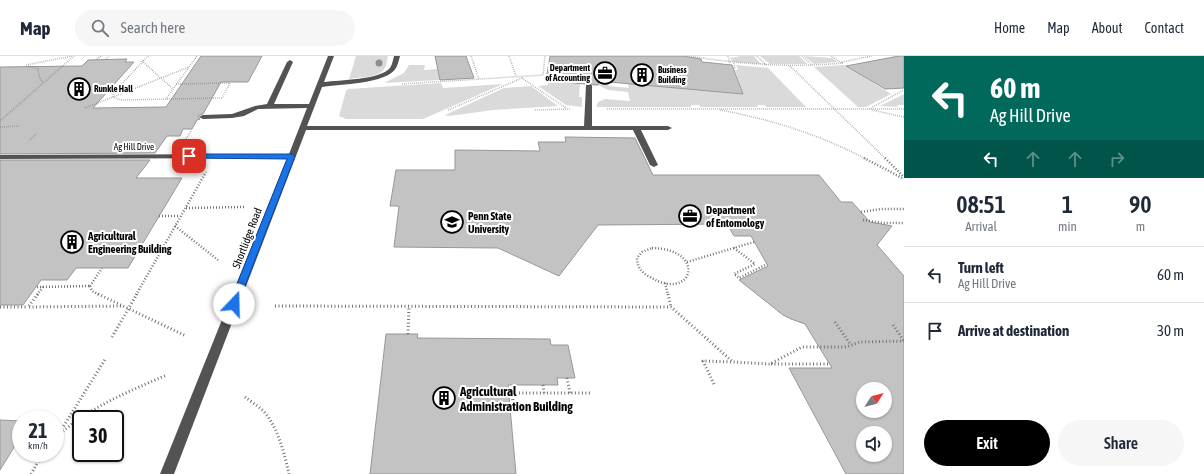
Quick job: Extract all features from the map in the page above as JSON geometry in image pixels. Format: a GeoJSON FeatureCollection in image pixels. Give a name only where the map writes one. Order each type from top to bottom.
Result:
{"type":"FeatureCollection","features":[{"type":"Feature","properties":{"kind":"street","name":"Shortlidge Road"},"geometry":{"type":"LineString","coordinates":[[167,474],[330,56]]}},
{"type":"Feature","properties":{"kind":"street"},"geometry":{"type":"LineString","coordinates":[[319,85],[382,76],[393,68],[397,56]]}},
{"type":"Feature","properties":{"kind":"street"},"geometry":{"type":"LineString","coordinates":[[270,106],[290,62]]}},
{"type":"Feature","properties":{"kind":"street"},"geometry":{"type":"LineString","coordinates":[[588,128],[589,85]]}},
{"type":"Feature","properties":{"kind":"street"},"geometry":{"type":"LineString","coordinates":[[203,117],[232,116],[257,107],[311,106]]}},
{"type":"Feature","properties":{"kind":"street"},"geometry":{"type":"LineString","coordinates":[[302,128],[668,128]]}},
{"type":"Feature","properties":{"kind":"street"},"geometry":{"type":"LineString","coordinates":[[636,128],[654,165]]}},
{"type":"Feature","properties":{"kind":"street","name":"Ag Hill Drive"},"geometry":{"type":"LineString","coordinates":[[0,157],[291,156]]}},
{"type":"Feature","properties":{"kind":"path"},"geometry":{"type":"LineString","coordinates":[[43,83],[39,76],[38,70],[26,65],[73,56]]}},
{"type":"Feature","properties":{"kind":"path"},"geometry":{"type":"LineString","coordinates":[[0,121],[73,56]]}},
{"type":"Feature","properties":{"kind":"path"},"geometry":{"type":"LineString","coordinates":[[98,59],[101,56]]}},
{"type":"Feature","properties":{"kind":"path"},"geometry":{"type":"LineString","coordinates":[[106,59],[109,56]]}},
{"type":"Feature","properties":{"kind":"path"},"geometry":{"type":"LineString","coordinates":[[114,97],[113,93],[148,56]]}},
{"type":"Feature","properties":{"kind":"path"},"geometry":{"type":"LineString","coordinates":[[166,99],[197,56]]}},
{"type":"Feature","properties":{"kind":"path"},"geometry":{"type":"LineString","coordinates":[[471,56],[479,79]]}},
{"type":"Feature","properties":{"kind":"path"},"geometry":{"type":"LineString","coordinates":[[509,56],[516,77]]}},
{"type":"Feature","properties":{"kind":"path"},"geometry":{"type":"LineString","coordinates":[[400,84],[543,75],[545,56]]}},
{"type":"Feature","properties":{"kind":"path"},"geometry":{"type":"LineString","coordinates":[[689,56],[734,63],[767,66],[812,66],[872,56]]}},
{"type":"Feature","properties":{"kind":"path"},"geometry":{"type":"LineString","coordinates":[[728,56],[730,62]]}},
{"type":"Feature","properties":{"kind":"path"},"geometry":{"type":"LineString","coordinates":[[757,56],[767,66]]}},
{"type":"Feature","properties":{"kind":"path"},"geometry":{"type":"LineString","coordinates":[[802,56],[812,66]]}},
{"type":"Feature","properties":{"kind":"path"},"geometry":{"type":"LineString","coordinates":[[831,56],[842,62]]}},
{"type":"Feature","properties":{"kind":"path"},"geometry":{"type":"LineString","coordinates":[[142,61],[173,89]]}},
{"type":"Feature","properties":{"kind":"path"},"geometry":{"type":"LineString","coordinates":[[734,63],[735,69]]}},
{"type":"Feature","properties":{"kind":"path"},"geometry":{"type":"LineString","coordinates":[[790,66],[904,178]]}},
{"type":"Feature","properties":{"kind":"path"},"geometry":{"type":"LineString","coordinates":[[85,108],[189,67]]}},
{"type":"Feature","properties":{"kind":"path"},"geometry":{"type":"LineString","coordinates":[[521,77],[567,109]]}},
{"type":"Feature","properties":{"kind":"path"},"geometry":{"type":"LineString","coordinates":[[445,112],[521,77]]}},
{"type":"Feature","properties":{"kind":"path"},"geometry":{"type":"LineString","coordinates":[[114,97],[121,100],[222,98],[230,83],[176,84]]}},
{"type":"Feature","properties":{"kind":"path"},"geometry":{"type":"LineString","coordinates":[[868,109],[904,90]]}},
{"type":"Feature","properties":{"kind":"path"},"geometry":{"type":"LineString","coordinates":[[603,109],[904,109]]}},
{"type":"Feature","properties":{"kind":"path"},"geometry":{"type":"LineString","coordinates":[[714,109],[754,117],[802,131],[856,153],[904,178]]}},
{"type":"Feature","properties":{"kind":"path"},"geometry":{"type":"LineString","coordinates":[[868,109],[904,117]]}},
{"type":"Feature","properties":{"kind":"path"},"geometry":{"type":"LineString","coordinates":[[0,127],[20,126]]}},
{"type":"Feature","properties":{"kind":"path"},"geometry":{"type":"LineString","coordinates":[[29,141],[36,134]]}},
{"type":"Feature","properties":{"kind":"path"},"geometry":{"type":"LineString","coordinates":[[112,336],[180,216],[210,167]]}},
{"type":"Feature","properties":{"kind":"path"},"geometry":{"type":"LineString","coordinates":[[186,208],[244,207]]}},
{"type":"Feature","properties":{"kind":"path"},"geometry":{"type":"LineString","coordinates":[[861,212],[881,209],[904,209]]}},
{"type":"Feature","properties":{"kind":"path"},"geometry":{"type":"LineString","coordinates":[[159,216],[180,216]]}},
{"type":"Feature","properties":{"kind":"path"},"geometry":{"type":"LineString","coordinates":[[863,220],[882,223],[904,223]]}},
{"type":"Feature","properties":{"kind":"path"},"geometry":{"type":"LineString","coordinates":[[175,226],[218,260]]}},
{"type":"Feature","properties":{"kind":"path"},"geometry":{"type":"LineString","coordinates":[[687,262],[754,242]]}},
{"type":"Feature","properties":{"kind":"path"},"geometry":{"type":"LineString","coordinates":[[662,248],[681,256],[687,262],[690,268],[690,274],[687,279],[682,282],[665,284],[643,273],[639,267],[637,260],[639,254],[644,250],[662,248]]}},
{"type":"Feature","properties":{"kind":"path"},"geometry":{"type":"LineString","coordinates":[[734,248],[755,264],[734,274],[739,278],[767,264]]}},
{"type":"Feature","properties":{"kind":"path"},"geometry":{"type":"LineString","coordinates":[[90,286],[102,268]]}},
{"type":"Feature","properties":{"kind":"path"},"geometry":{"type":"LineString","coordinates":[[665,284],[671,307],[733,362]]}},
{"type":"Feature","properties":{"kind":"path"},"geometry":{"type":"LineString","coordinates":[[90,286],[92,291],[186,336]]}},
{"type":"Feature","properties":{"kind":"path"},"geometry":{"type":"LineString","coordinates":[[36,287],[90,286]]}},
{"type":"Feature","properties":{"kind":"path"},"geometry":{"type":"LineString","coordinates":[[28,307],[43,287]]}},
{"type":"Feature","properties":{"kind":"path"},"geometry":{"type":"LineString","coordinates":[[0,307],[122,306]]}},
{"type":"Feature","properties":{"kind":"path"},"geometry":{"type":"LineString","coordinates":[[274,306],[671,307]]}},
{"type":"Feature","properties":{"kind":"path"},"geometry":{"type":"LineString","coordinates":[[408,334],[409,307]]}},
{"type":"Feature","properties":{"kind":"path"},"geometry":{"type":"LineString","coordinates":[[835,322],[851,345]]}},
{"type":"Feature","properties":{"kind":"path"},"geometry":{"type":"LineString","coordinates":[[892,325],[904,341]]}},
{"type":"Feature","properties":{"kind":"path"},"geometry":{"type":"LineString","coordinates":[[770,364],[802,347],[846,347],[860,342],[904,341]]}},
{"type":"Feature","properties":{"kind":"path"},"geometry":{"type":"LineString","coordinates":[[64,425],[106,358]]}},
{"type":"Feature","properties":{"kind":"path"},"geometry":{"type":"LineString","coordinates":[[714,384],[703,361],[770,364],[829,364]]}},
{"type":"Feature","properties":{"kind":"path"},"geometry":{"type":"LineString","coordinates":[[64,431],[70,425],[119,396],[167,376]]}},
{"type":"Feature","properties":{"kind":"path"},"geometry":{"type":"LineString","coordinates":[[567,378],[570,393]]}},
{"type":"Feature","properties":{"kind":"path"},"geometry":{"type":"LineString","coordinates":[[543,385],[544,393]]}},
{"type":"Feature","properties":{"kind":"path"},"geometry":{"type":"LineString","coordinates":[[510,410],[514,410],[512,393],[592,393]]}},
{"type":"Feature","properties":{"kind":"path"},"geometry":{"type":"LineString","coordinates":[[245,397],[264,412],[274,428],[283,450],[289,474]]}},
{"type":"Feature","properties":{"kind":"path"},"geometry":{"type":"LineString","coordinates":[[31,474],[38,462]]}},
{"type":"Feature","properties":{"kind":"shaded area"},"geometry":{"type":"Polygon","coordinates":[[[356,56],[388,56],[386,66],[378,74],[368,77],[349,79],[356,56]]]}},
{"type":"Feature","properties":{"kind":"shaded area"},"geometry":{"type":"Polygon","coordinates":[[[754,56],[761,64],[733,62],[730,58],[754,56]]]}},
{"type":"Feature","properties":{"kind":"shaded area"},"geometry":{"type":"Polygon","coordinates":[[[760,56],[799,56],[807,64],[770,64],[760,56]]]}},
{"type":"Feature","properties":{"kind":"shaded area"},"geometry":{"type":"Polygon","coordinates":[[[804,56],[832,58],[838,62],[814,64],[804,56]]]}},
{"type":"Feature","properties":{"kind":"shaded area"},"geometry":{"type":"Polygon","coordinates":[[[409,65],[425,65],[424,70],[438,69],[440,80],[384,83],[404,73],[409,65]]]}},
{"type":"Feature","properties":{"kind":"shaded area"},"geometry":{"type":"Polygon","coordinates":[[[736,65],[768,68],[806,107],[766,107],[765,105],[757,105],[758,107],[700,107],[699,105],[691,105],[691,107],[596,107],[598,102],[605,99],[630,101],[628,92],[608,90],[598,85],[598,81],[608,82],[609,86],[629,88],[628,84],[743,94],[735,70],[738,70],[736,65]]]}},
{"type":"Feature","properties":{"kind":"shaded area"},"geometry":{"type":"Polygon","coordinates":[[[844,65],[891,94],[866,107],[858,107],[814,67],[844,65]]]}},
{"type":"Feature","properties":{"kind":"shaded area"},"geometry":{"type":"Polygon","coordinates":[[[549,80],[580,83],[579,97],[582,97],[582,107],[566,105],[538,86],[548,85],[549,80]]]}},
{"type":"Feature","properties":{"kind":"shaded area"},"geometry":{"type":"Polygon","coordinates":[[[441,83],[443,88],[503,84],[423,119],[346,119],[339,116],[346,91],[348,89],[441,83]]]}},
{"type":"Feature","properties":{"kind":"shaded area"},"geometry":{"type":"Polygon","coordinates":[[[531,86],[558,106],[493,110],[449,116],[445,115],[504,88],[531,86]]]}},
{"type":"Feature","properties":{"kind":"shaded area"},"geometry":{"type":"Polygon","coordinates":[[[904,94],[904,105],[897,105],[898,107],[880,106],[904,94]]]}},
{"type":"Feature","properties":{"kind":"building"},"geometry":{"type":"Polygon","coordinates":[[[201,56],[262,56],[248,82],[221,82],[203,114],[198,116],[200,119],[197,120],[192,129],[183,129],[180,136],[167,136],[155,153],[0,154],[0,67],[82,66],[88,60],[127,59],[125,62],[134,62],[93,108],[166,107],[201,56]]]}},
{"type":"Feature","properties":{"kind":"building"},"geometry":{"type":"Polygon","coordinates":[[[435,56],[466,56],[474,78],[440,80],[435,56]]]}},
{"type":"Feature","properties":{"kind":"building","name":"Business Building"},"geometry":{"type":"Polygon","coordinates":[[[550,56],[683,56],[701,59],[702,62],[732,65],[743,94],[598,81],[598,85],[593,85],[590,82],[585,84],[546,80],[550,56]]]}},
{"type":"Feature","properties":{"kind":"building"},"geometry":{"type":"Polygon","coordinates":[[[904,56],[904,88],[885,89],[846,66],[904,56]]]}},
{"type":"Feature","properties":{"kind":"building"},"geometry":{"type":"Polygon","coordinates":[[[565,137],[635,138],[653,175],[819,175],[841,202],[852,202],[870,222],[892,226],[877,245],[904,276],[904,474],[846,474],[789,368],[832,368],[805,324],[783,315],[739,280],[768,266],[751,236],[734,236],[727,224],[598,225],[559,276],[498,248],[394,247],[399,206],[390,206],[396,170],[455,170],[455,150],[540,151],[538,142],[566,142],[565,137]]]}},
{"type":"Feature","properties":{"kind":"building","name":"Agricultural Engineering Building"},"geometry":{"type":"Polygon","coordinates":[[[0,160],[150,160],[136,178],[182,178],[128,268],[76,268],[67,280],[41,280],[23,305],[0,305],[0,160]]]}},
{"type":"Feature","properties":{"kind":"building","name":"Agricultural Administration Building"},"geometry":{"type":"Polygon","coordinates":[[[386,334],[418,334],[417,338],[550,339],[551,345],[568,345],[575,378],[557,378],[558,385],[508,385],[516,474],[370,474],[386,334]]]}},
{"type":"Feature","properties":{"kind":"building"},"geometry":{"type":"Polygon","coordinates":[[[0,420],[12,421],[12,451],[0,470],[0,420]]]}},
{"type":"Feature","properties":{"kind":"place","name":"Department of Accounting"},"geometry":{"type":"Point","coordinates":[605,73]}},
{"type":"Feature","properties":{"kind":"place","name":"Business Building"},"geometry":{"type":"Point","coordinates":[642,75]}},
{"type":"Feature","properties":{"kind":"place","name":"Runkle Hall"},"geometry":{"type":"Point","coordinates":[79,89]}},
{"type":"Feature","properties":{"kind":"place","name":"Department of Entomology"},"geometry":{"type":"Point","coordinates":[690,216]}},
{"type":"Feature","properties":{"kind":"place","name":"Penn State University"},"geometry":{"type":"Point","coordinates":[452,222]}},
{"type":"Feature","properties":{"kind":"place","name":"Agricultural Engineering Building"},"geometry":{"type":"Point","coordinates":[72,242]}},
{"type":"Feature","properties":{"kind":"place","name":"Agricultural Administration Building"},"geometry":{"type":"Point","coordinates":[444,398]}},
{"type":"Feature","properties":{"kind":"route"},"geometry":{"type":"LineString","coordinates":[[189,156],[291,156],[234,304]]}}]}
